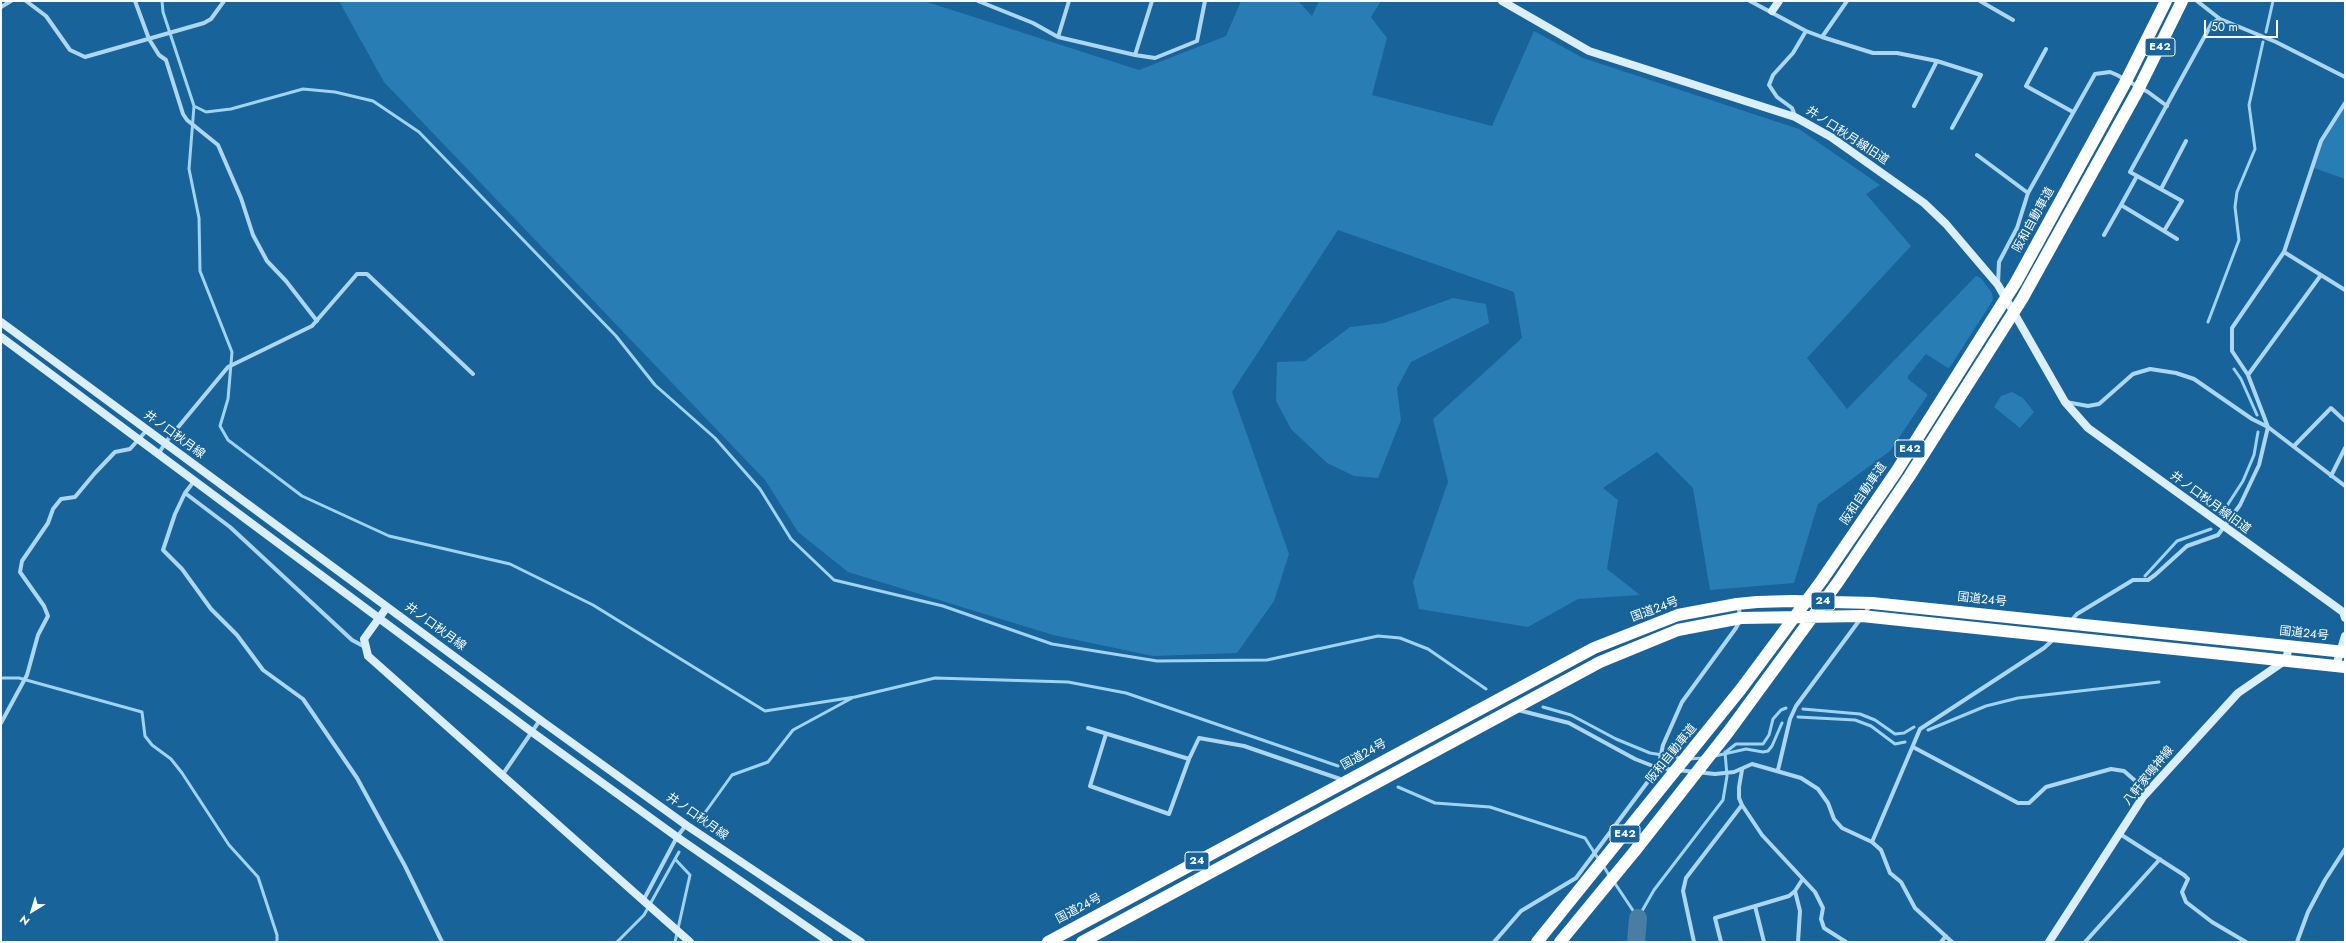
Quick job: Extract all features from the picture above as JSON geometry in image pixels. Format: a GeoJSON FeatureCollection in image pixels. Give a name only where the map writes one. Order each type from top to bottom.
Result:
{"type":"FeatureCollection","features":[{"type":"Feature","properties":{"kind":"highway","name":"阪和自動車道"},"geometry":{"type":"LineString","coordinates":[[1537,942],[1713,726],[1822,580],[1896,472],[2016,282],[2124,85],[2166,1]]}},
{"type":"Feature","properties":{"kind":"highway","name":"E42"},"geometry":{"type":"LineString","coordinates":[[1560,942],[1634,852],[1729,731],[1838,582],[2002,333],[2137,92],[2182,1]]}},
{"type":"Feature","properties":{"kind":"highway","name":"国道24号"},"geometry":{"type":"LineString","coordinates":[[1048,942],[1349,782],[1594,648],[1678,615],[1737,604],[1792,601],[1872,603],[2286,660],[2340,666]]}},
{"type":"Feature","properties":{"kind":"highway","name":"国道24号"},"geometry":{"type":"LineString","coordinates":[[1082,942],[1361,787],[1508,708],[1600,662],[1678,630],[1741,618],[1862,616],[2064,629],[2289,646],[2342,652]]}},
{"type":"Feature","properties":{"kind":"main road","name":"井ノ口秋月線旧道"},"geometry":{"type":"LineString","coordinates":[[1502,1],[1570,42],[1589,51],[1795,117],[1831,137],[1924,203],[1946,224],[1998,286],[2065,402],[2088,428],[2224,528],[2343,612],[2345,618]]}},
{"type":"Feature","properties":{"kind":"main road"},"geometry":{"type":"LineString","coordinates":[[1772,11],[1779,1]]}},
{"type":"Feature","properties":{"kind":"main road","name":"井ノ口秋月線"},"geometry":{"type":"LineString","coordinates":[[1,322],[146,431],[165,443],[540,720],[686,825],[861,942]]}},
{"type":"Feature","properties":{"kind":"main road","name":"井ノ口秋月線"},"geometry":{"type":"LineString","coordinates":[[1,337],[158,455],[195,480],[378,620],[677,837],[829,942]]}},
{"type":"Feature","properties":{"kind":"main road"},"geometry":{"type":"LineString","coordinates":[[387,607],[364,639],[368,656],[405,690],[503,774],[643,902],[690,942]]}},
{"type":"Feature","properties":{"kind":"main road"},"geometry":{"type":"LineString","coordinates":[[2340,666],[2345,636]]}},
{"type":"Feature","properties":{"kind":"main road"},"geometry":{"type":"LineString","coordinates":[[2286,660],[2289,646]]}},
{"type":"Feature","properties":{"kind":"main road","name":"八軒家鳴神線"},"geometry":{"type":"LineString","coordinates":[[2049,942],[2148,792],[2238,693],[2286,660]]}},
{"type":"Feature","properties":{"kind":"street"},"geometry":{"type":"LineString","coordinates":[[1,7],[11,1]]}},
{"type":"Feature","properties":{"kind":"street"},"geometry":{"type":"LineString","coordinates":[[26,1],[46,16],[70,50],[85,57],[204,23],[211,18],[224,1]]}},
{"type":"Feature","properties":{"kind":"street"},"geometry":{"type":"LineString","coordinates":[[135,1],[150,39],[159,55],[166,60],[183,114],[187,120],[218,145],[241,198],[253,234],[267,261],[286,281],[317,320]]}},
{"type":"Feature","properties":{"kind":"street"},"geometry":{"type":"LineString","coordinates":[[981,1],[1033,23],[1058,37],[1135,56],[1155,58],[1197,40],[1205,1]]}},
{"type":"Feature","properties":{"kind":"street"},"geometry":{"type":"LineString","coordinates":[[1058,37],[1069,1]]}},
{"type":"Feature","properties":{"kind":"street"},"geometry":{"type":"LineString","coordinates":[[1135,56],[1152,1]]}},
{"type":"Feature","properties":{"kind":"street"},"geometry":{"type":"LineString","coordinates":[[1750,1],[1772,11],[1806,31],[1822,37],[1873,53],[1897,52],[1937,61],[1981,75],[1952,128]]}},
{"type":"Feature","properties":{"kind":"street"},"geometry":{"type":"LineString","coordinates":[[1822,37],[1847,1]]}},
{"type":"Feature","properties":{"kind":"street"},"geometry":{"type":"LineString","coordinates":[[1980,1],[2013,20]]}},
{"type":"Feature","properties":{"kind":"street"},"geometry":{"type":"LineString","coordinates":[[2197,1],[2220,20],[2276,42],[2345,77]]}},
{"type":"Feature","properties":{"kind":"street"},"geometry":{"type":"LineString","coordinates":[[2164,230],[2182,201],[2130,172],[2212,23],[2220,20]]}},
{"type":"Feature","properties":{"kind":"street"},"geometry":{"type":"LineString","coordinates":[[1795,117],[1792,108],[1777,97],[1769,86],[1773,75],[1793,54],[1806,31]]}},
{"type":"Feature","properties":{"kind":"street"},"geometry":{"type":"LineString","coordinates":[[2046,49],[2026,86],[2073,112]]}},
{"type":"Feature","properties":{"kind":"street"},"geometry":{"type":"LineString","coordinates":[[1914,106],[1937,61]]}},
{"type":"Feature","properties":{"kind":"street"},"geometry":{"type":"LineString","coordinates":[[1998,286],[1999,262],[2017,228],[2028,193],[2095,74],[2110,72],[2148,92],[2167,106]]}},
{"type":"Feature","properties":{"kind":"street"},"geometry":{"type":"LineString","coordinates":[[1872,842],[1920,729],[1924,725],[2044,648],[2077,614],[2133,580],[2148,580],[2187,546],[2218,536],[2240,505],[2251,485],[2268,427],[2248,375],[2232,351],[2232,328],[2284,252],[2321,141],[2345,103]]}},
{"type":"Feature","properties":{"kind":"street"},"geometry":{"type":"LineString","coordinates":[[2161,189],[2186,141]]}},
{"type":"Feature","properties":{"kind":"street"},"geometry":{"type":"LineString","coordinates":[[1977,154],[2028,193]]}},
{"type":"Feature","properties":{"kind":"street"},"geometry":{"type":"LineString","coordinates":[[2104,235],[2137,176]]}},
{"type":"Feature","properties":{"kind":"street"},"geometry":{"type":"LineString","coordinates":[[2121,205],[2177,239]]}},
{"type":"Feature","properties":{"kind":"street"},"geometry":{"type":"LineString","coordinates":[[2284,252],[2345,290]]}},
{"type":"Feature","properties":{"kind":"street"},"geometry":{"type":"LineString","coordinates":[[158,455],[165,443],[228,367],[312,326],[357,274],[367,274],[473,374]]}},
{"type":"Feature","properties":{"kind":"street"},"geometry":{"type":"LineString","coordinates":[[2248,375],[2322,275]]}},
{"type":"Feature","properties":{"kind":"street"},"geometry":{"type":"LineString","coordinates":[[2065,402],[2088,406],[2099,404],[2133,374],[2150,369],[2160,369],[2194,379],[2252,419],[2268,427],[2345,486]]}},
{"type":"Feature","properties":{"kind":"street"},"geometry":{"type":"LineString","coordinates":[[2294,446],[2331,408],[2345,421]]}},
{"type":"Feature","properties":{"kind":"street"},"geometry":{"type":"LineString","coordinates":[[1,723],[27,675],[38,635],[48,616],[44,606],[20,572],[22,561],[48,523],[53,509],[61,499],[75,497],[95,473],[116,452],[130,449],[140,440],[146,431]]}},
{"type":"Feature","properties":{"kind":"street"},"geometry":{"type":"LineString","coordinates":[[2331,476],[2345,448]]}},
{"type":"Feature","properties":{"kind":"street"},"geometry":{"type":"LineString","coordinates":[[195,480],[185,493],[175,514],[163,550],[182,569],[211,609],[237,635],[263,670],[302,699],[357,778],[405,866],[442,942]]}},
{"type":"Feature","properties":{"kind":"street"},"geometry":{"type":"LineString","coordinates":[[185,493],[230,527],[352,640],[365,647]]}},
{"type":"Feature","properties":{"kind":"street"},"geometry":{"type":"LineString","coordinates":[[1778,770],[1790,719],[1796,706],[1872,603]]}},
{"type":"Feature","properties":{"kind":"street"},"geometry":{"type":"LineString","coordinates":[[1494,942],[1521,911],[1576,878],[1658,768],[1663,745],[1682,702],[1736,628],[1741,618],[1737,604]]}},
{"type":"Feature","properties":{"kind":"street"},"geometry":{"type":"LineString","coordinates":[[1508,708],[1569,723],[1635,759],[1658,768],[1715,774],[1742,770],[1752,764],[1778,770],[1801,778],[1818,789],[1828,803],[1834,819],[1842,828],[1872,842],[1881,850],[1890,873],[1900,882],[1915,908],[1952,942]]}},
{"type":"Feature","properties":{"kind":"street"},"geometry":{"type":"LineString","coordinates":[[503,774],[540,720]]}},
{"type":"Feature","properties":{"kind":"street"},"geometry":{"type":"LineString","coordinates":[[1088,728],[1189,759]]}},
{"type":"Feature","properties":{"kind":"street"},"geometry":{"type":"LineString","coordinates":[[1106,734],[1090,786],[1169,814],[1197,740],[1202,738],[1244,746],[1349,782]]}},
{"type":"Feature","properties":{"kind":"street"},"geometry":{"type":"LineString","coordinates":[[1913,747],[2018,803],[2029,802],[2046,787],[2111,769],[2124,771],[2148,792]]}},
{"type":"Feature","properties":{"kind":"street"},"geometry":{"type":"LineString","coordinates":[[1742,770],[1739,787],[1739,798],[1742,805],[1762,835],[1802,880],[1815,892],[1823,908],[1821,919],[1824,928],[1846,942]]}},
{"type":"Feature","properties":{"kind":"street"},"geometry":{"type":"LineString","coordinates":[[1694,942],[1684,892],[1686,878],[1742,805]]}},
{"type":"Feature","properties":{"kind":"street"},"geometry":{"type":"LineString","coordinates":[[643,902],[677,837],[686,825]]}},
{"type":"Feature","properties":{"kind":"street"},"geometry":{"type":"LineString","coordinates":[[2120,834],[2184,875],[2188,880],[2182,892],[2186,902],[2212,922],[2246,942]]}},
{"type":"Feature","properties":{"kind":"street"},"geometry":{"type":"LineString","coordinates":[[2297,942],[2318,893],[2345,849]]}},
{"type":"Feature","properties":{"kind":"street"},"geometry":{"type":"LineString","coordinates":[[2085,942],[2160,859]]}},
{"type":"Feature","properties":{"kind":"street"},"geometry":{"type":"LineString","coordinates":[[1721,942],[1715,918],[1789,896],[1795,891],[1802,880]]}},
{"type":"Feature","properties":{"kind":"street"},"geometry":{"type":"LineString","coordinates":[[1795,891],[1800,911],[1798,942]]}},
{"type":"Feature","properties":{"kind":"street"},"geometry":{"type":"LineString","coordinates":[[1755,906],[1764,942]]}},
{"type":"Feature","properties":{"kind":"street"},"geometry":{"type":"LineString","coordinates":[[1941,942],[1946,936]]}},
{"type":"Feature","properties":{"kind":"shaded area"},"geometry":{"type":"Polygon","coordinates":[[[339,1],[924,1],[1139,70],[1226,36],[1241,1],[1298,1],[1312,16],[1319,1],[1381,1],[1371,17],[1387,38],[1372,95],[1492,126],[1534,31],[1583,58],[1799,129],[1880,185],[1866,194],[1911,246],[1807,358],[1847,409],[1976,276],[1981,278],[1992,293],[1993,300],[1950,367],[1948,368],[1926,354],[1908,376],[1908,379],[1927,394],[1927,396],[1890,451],[1818,504],[1794,583],[1710,590],[1693,488],[1657,452],[1603,488],[1618,500],[1607,569],[1640,595],[1578,599],[1528,627],[1419,609],[1413,582],[1448,482],[1433,419],[1522,338],[1514,292],[1338,230],[1232,392],[1289,554],[1274,601],[1237,653],[1153,656],[1053,635],[848,572],[798,532],[765,480],[384,82],[339,1]]]}},
{"type":"Feature","properties":{"kind":"shaded area"},"geometry":{"type":"Polygon","coordinates":[[[2345,106],[2345,179],[2314,168],[2323,139],[2345,106]]]}},
{"type":"Feature","properties":{"kind":"shaded area"},"geometry":{"type":"Polygon","coordinates":[[[1453,298],[1486,304],[1489,323],[1411,362],[1397,388],[1401,420],[1378,478],[1354,476],[1327,463],[1291,429],[1276,401],[1277,362],[1305,361],[1350,327],[1384,323],[1453,298]]]}},
{"type":"Feature","properties":{"kind":"shaded area"},"geometry":{"type":"Polygon","coordinates":[[[2012,392],[2023,398],[2034,412],[2020,428],[1994,407],[2001,396],[2012,392]]]}},
{"type":"Feature","properties":{"kind":"waterway"},"geometry":{"type":"LineString","coordinates":[[162,1],[163,12],[194,106],[189,169],[199,218],[200,271],[232,352],[228,399],[220,426],[228,440],[302,496],[389,536],[510,564],[593,605],[765,711],[855,697],[935,678],[1068,682],[1126,693],[1338,766]]}},
{"type":"Feature","properties":{"kind":"waterway"},"geometry":{"type":"LineString","coordinates":[[2266,32],[2273,1]]}},
{"type":"Feature","properties":{"kind":"waterway"},"geometry":{"type":"LineString","coordinates":[[2208,322],[2239,240],[2235,207],[2237,192],[2255,149],[2249,105],[2263,42]]}},
{"type":"Feature","properties":{"kind":"waterway"},"geometry":{"type":"LineString","coordinates":[[194,106],[206,112],[231,109],[303,89],[335,92],[373,101],[419,132],[616,336],[655,385],[715,438],[760,489],[791,539],[834,580],[943,606],[1052,644],[1157,661],[1267,660],[1378,636],[1400,638],[1428,649],[1486,689]]}},
{"type":"Feature","properties":{"kind":"waterway"},"geometry":{"type":"LineString","coordinates":[[2234,369],[2241,379],[2257,415]]}},
{"type":"Feature","properties":{"kind":"waterway"},"geometry":{"type":"LineString","coordinates":[[2221,515],[2243,481],[2254,455],[2258,432]]}},
{"type":"Feature","properties":{"kind":"waterway"},"geometry":{"type":"LineString","coordinates":[[2145,576],[2177,541],[2211,529]]}},
{"type":"Feature","properties":{"kind":"waterway"},"geometry":{"type":"LineString","coordinates":[[1,678],[19,678],[142,712],[145,736],[152,745],[171,759],[182,773],[229,845],[258,877],[277,935],[277,942]]}},
{"type":"Feature","properties":{"kind":"waterway"},"geometry":{"type":"LineString","coordinates":[[1928,730],[1986,706],[2018,698],[2159,682]]}},
{"type":"Feature","properties":{"kind":"waterway"},"geometry":{"type":"LineString","coordinates":[[699,821],[732,775],[768,762],[793,730],[852,698]]}},
{"type":"Feature","properties":{"kind":"waterway"},"geometry":{"type":"LineString","coordinates":[[1543,707],[1571,715],[1616,739],[1650,753],[1681,758]]}},
{"type":"Feature","properties":{"kind":"waterway"},"geometry":{"type":"LineString","coordinates":[[1727,751],[1736,744],[1763,744],[1769,735],[1773,719],[1781,710],[1786,708]]}},
{"type":"Feature","properties":{"kind":"waterway"},"geometry":{"type":"LineString","coordinates":[[1803,709],[1860,714],[1875,720],[1895,734],[1904,733],[1914,727]]}},
{"type":"Feature","properties":{"kind":"waterway"},"geometry":{"type":"LineString","coordinates":[[1798,717],[1855,720],[1871,726],[1895,744],[1905,742]]}},
{"type":"Feature","properties":{"kind":"waterway"},"geometry":{"type":"LineString","coordinates":[[1715,756],[1746,749],[1763,752],[1768,751],[1772,746],[1782,723]]}},
{"type":"Feature","properties":{"kind":"waterway"},"geometry":{"type":"LineString","coordinates":[[1614,882],[1638,918],[1654,890],[1723,800],[1727,776],[1725,752]]}},
{"type":"Feature","properties":{"kind":"waterway"},"geometry":{"type":"LineString","coordinates":[[1689,759],[1703,758]]}},
{"type":"Feature","properties":{"kind":"waterway"},"geometry":{"type":"LineString","coordinates":[[1398,787],[1435,803],[1490,807],[1585,838],[1599,860]]}},
{"type":"Feature","properties":{"kind":"waterway"},"geometry":{"type":"LineString","coordinates":[[617,942],[644,915],[679,852]]}},
{"type":"Feature","properties":{"kind":"waterway"},"geometry":{"type":"LineString","coordinates":[[675,859],[690,875],[675,942]]}},
{"type":"Feature","properties":{"kind":"waterway"},"geometry":{"type":"LineString","coordinates":[[1603,865],[1610,877]]}},
{"type":"Feature","properties":{"kind":"waterway"},"geometry":{"type":"LineString","coordinates":[[1636,942],[1638,918]]}}]}
